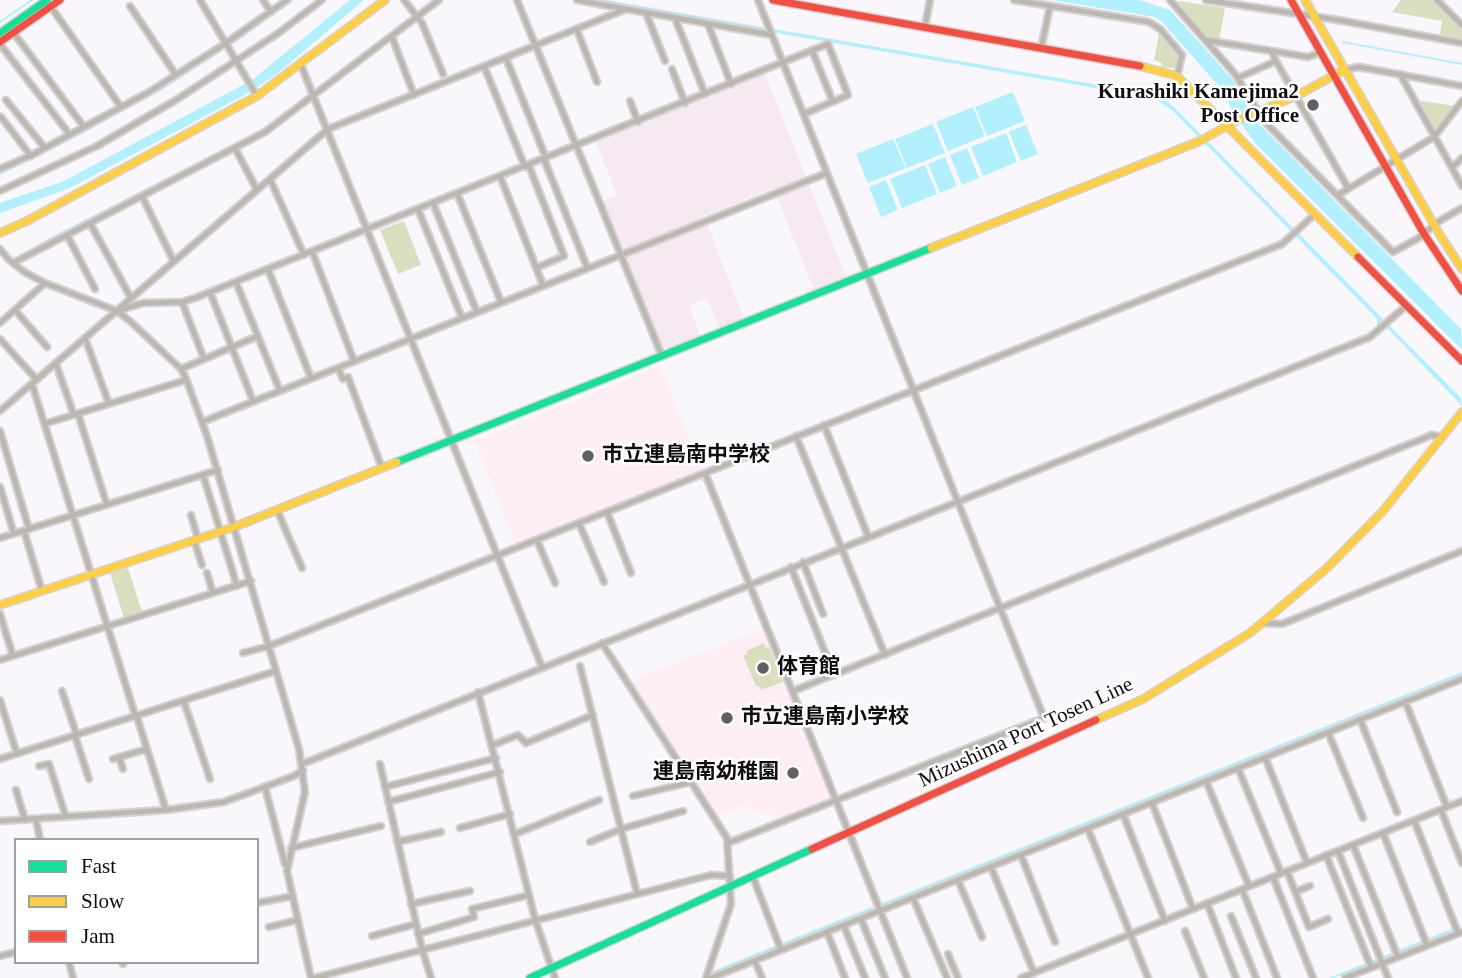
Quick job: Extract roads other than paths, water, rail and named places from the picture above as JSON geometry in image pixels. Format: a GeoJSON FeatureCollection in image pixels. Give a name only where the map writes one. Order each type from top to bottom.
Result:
{"type":"FeatureCollection","features":[{"type":"Feature","properties":{"kind":"street"},"geometry":{"type":"LineString","coordinates":[[60,0],[48,2],[11,29],[0,43],[70,135]]}},
{"type":"Feature","properties":{"kind":"street"},"geometry":{"type":"LineString","coordinates":[[200,0],[256,94]]}},
{"type":"Feature","properties":{"kind":"street"},"geometry":{"type":"LineString","coordinates":[[263,0],[271,12]]}},
{"type":"Feature","properties":{"kind":"street"},"geometry":{"type":"LineString","coordinates":[[0,169],[70,135],[227,45],[287,0]]}},
{"type":"Feature","properties":{"kind":"street"},"geometry":{"type":"LineString","coordinates":[[0,191],[97,146],[176,100],[277,34],[321,0]]}},
{"type":"Feature","properties":{"kind":"street"},"geometry":{"type":"LineString","coordinates":[[0,233],[27,221],[256,94],[301,65],[385,0]]}},
{"type":"Feature","properties":{"kind":"street"},"geometry":{"type":"LineString","coordinates":[[404,0],[422,23],[443,74]]}},
{"type":"Feature","properties":{"kind":"street"},"geometry":{"type":"LineString","coordinates":[[13,263],[271,128],[312,94],[439,0]]}},
{"type":"Feature","properties":{"kind":"street"},"geometry":{"type":"LineString","coordinates":[[517,0],[662,356]]}},
{"type":"Feature","properties":{"kind":"street"},"geometry":{"type":"LineString","coordinates":[[578,0],[708,24],[770,32]]}},
{"type":"Feature","properties":{"kind":"street"},"geometry":{"type":"LineString","coordinates":[[728,843],[1044,718],[758,0]]}},
{"type":"Feature","properties":{"kind":"street"},"geometry":{"type":"LineString","coordinates":[[773,0],[800,2],[1160,70],[1177,76],[1232,123],[1315,214],[1462,361]]}},
{"type":"Feature","properties":{"kind":"street"},"geometry":{"type":"LineString","coordinates":[[925,27],[930,0]]}},
{"type":"Feature","properties":{"kind":"street"},"geometry":{"type":"LineString","coordinates":[[1014,0],[1154,24],[1182,55],[1177,76]]}},
{"type":"Feature","properties":{"kind":"street"},"geometry":{"type":"LineString","coordinates":[[1170,0],[1238,78],[1256,113],[1393,252],[1462,208]]}},
{"type":"Feature","properties":{"kind":"street"},"geometry":{"type":"LineString","coordinates":[[1206,0],[1462,43]]}},
{"type":"Feature","properties":{"kind":"street"},"geometry":{"type":"LineString","coordinates":[[1291,0],[1424,234],[1462,290]]}},
{"type":"Feature","properties":{"kind":"street"},"geometry":{"type":"LineString","coordinates":[[1305,0],[1462,269]]}},
{"type":"Feature","properties":{"kind":"street"},"geometry":{"type":"LineString","coordinates":[[1437,0],[1462,25]]}},
{"type":"Feature","properties":{"kind":"street"},"geometry":{"type":"LineString","coordinates":[[48,2],[121,107]]}},
{"type":"Feature","properties":{"kind":"street"},"geometry":{"type":"LineString","coordinates":[[130,6],[176,75]]}},
{"type":"Feature","properties":{"kind":"street"},"geometry":{"type":"LineString","coordinates":[[1041,48],[1050,6]]}},
{"type":"Feature","properties":{"kind":"street"},"geometry":{"type":"LineString","coordinates":[[0,411],[328,129],[626,9]]}},
{"type":"Feature","properties":{"kind":"street"},"geometry":{"type":"LineString","coordinates":[[646,13],[665,61]]}},
{"type":"Feature","properties":{"kind":"street"},"geometry":{"type":"LineString","coordinates":[[676,18],[705,94]]}},
{"type":"Feature","properties":{"kind":"street"},"geometry":{"type":"LineString","coordinates":[[708,24],[731,84]]}},
{"type":"Feature","properties":{"kind":"street"},"geometry":{"type":"LineString","coordinates":[[0,33],[11,29]]}},
{"type":"Feature","properties":{"kind":"street"},"geometry":{"type":"LineString","coordinates":[[11,29],[84,127]]}},
{"type":"Feature","properties":{"kind":"street"},"geometry":{"type":"LineString","coordinates":[[576,30],[597,82]]}},
{"type":"Feature","properties":{"kind":"street"},"geometry":{"type":"LineString","coordinates":[[392,37],[414,95]]}},
{"type":"Feature","properties":{"kind":"street"},"geometry":{"type":"LineString","coordinates":[[1205,40],[1308,57],[1321,52]]}},
{"type":"Feature","properties":{"kind":"street"},"geometry":{"type":"LineString","coordinates":[[117,311],[143,303],[182,302],[210,292],[828,44],[848,95],[804,114]]}},
{"type":"Feature","properties":{"kind":"street"},"geometry":{"type":"LineString","coordinates":[[812,50],[833,102]]}},
{"type":"Feature","properties":{"kind":"street"},"geometry":{"type":"LineString","coordinates":[[1272,52],[1348,188]]}},
{"type":"Feature","properties":{"kind":"street"},"geometry":{"type":"LineString","coordinates":[[506,58],[587,267]]}},
{"type":"Feature","properties":{"kind":"street"},"geometry":{"type":"LineString","coordinates":[[1238,78],[1276,61]]}},
{"type":"Feature","properties":{"kind":"street"},"geometry":{"type":"LineString","coordinates":[[301,65],[542,667]]}},
{"type":"Feature","properties":{"kind":"street"},"geometry":{"type":"LineString","coordinates":[[484,66],[564,256],[536,268]]}},
{"type":"Feature","properties":{"kind":"street"},"geometry":{"type":"LineString","coordinates":[[0,605],[234,527],[277,510],[1203,140],[1232,123],[1296,96],[1344,70],[1359,67],[1462,86]]}},
{"type":"Feature","properties":{"kind":"street"},"geometry":{"type":"LineString","coordinates":[[672,69],[685,103]]}},
{"type":"Feature","properties":{"kind":"street"},"geometry":{"type":"LineString","coordinates":[[1399,74],[1462,186]]}},
{"type":"Feature","properties":{"kind":"street"},"geometry":{"type":"LineString","coordinates":[[6,100],[45,148]]}},
{"type":"Feature","properties":{"kind":"street"},"geometry":{"type":"LineString","coordinates":[[630,101],[638,122]]}},
{"type":"Feature","properties":{"kind":"street"},"geometry":{"type":"LineString","coordinates":[[1338,195],[1434,137],[1462,101]]}},
{"type":"Feature","properties":{"kind":"street"},"geometry":{"type":"LineString","coordinates":[[1,117],[31,156]]}},
{"type":"Feature","properties":{"kind":"street"},"geometry":{"type":"LineString","coordinates":[[235,148],[257,190]]}},
{"type":"Feature","properties":{"kind":"street"},"geometry":{"type":"LineString","coordinates":[[1452,168],[1462,158]]}},
{"type":"Feature","properties":{"kind":"street"},"geometry":{"type":"LineString","coordinates":[[202,422],[827,173]]}},
{"type":"Feature","properties":{"kind":"street"},"geometry":{"type":"LineString","coordinates":[[500,176],[543,285]]}},
{"type":"Feature","properties":{"kind":"street"},"geometry":{"type":"LineString","coordinates":[[270,179],[304,255]]}},
{"type":"Feature","properties":{"kind":"street"},"geometry":{"type":"LineString","coordinates":[[457,193],[501,302]]}},
{"type":"Feature","properties":{"kind":"street"},"geometry":{"type":"LineString","coordinates":[[142,196],[174,262]]}},
{"type":"Feature","properties":{"kind":"street"},"geometry":{"type":"LineString","coordinates":[[433,203],[477,312]]}},
{"type":"Feature","properties":{"kind":"street"},"geometry":{"type":"LineString","coordinates":[[418,209],[461,318]]}},
{"type":"Feature","properties":{"kind":"street"},"geometry":{"type":"LineString","coordinates":[[243,653],[269,646],[1282,243],[1315,214]]}},
{"type":"Feature","properties":{"kind":"street"},"geometry":{"type":"LineString","coordinates":[[90,223],[131,299]]}},
{"type":"Feature","properties":{"kind":"street"},"geometry":{"type":"LineString","coordinates":[[67,235],[94,289]]}},
{"type":"Feature","properties":{"kind":"street"},"geometry":{"type":"LineString","coordinates":[[0,249],[13,263],[45,283],[117,311],[181,369],[218,470],[302,767],[305,792],[287,871]]}},
{"type":"Feature","properties":{"kind":"street"},"geometry":{"type":"LineString","coordinates":[[312,251],[354,361]]}},
{"type":"Feature","properties":{"kind":"street"},"geometry":{"type":"LineString","coordinates":[[268,269],[311,378]]}},
{"type":"Feature","properties":{"kind":"street"},"geometry":{"type":"LineString","coordinates":[[236,282],[280,391]]}},
{"type":"Feature","properties":{"kind":"street"},"geometry":{"type":"LineString","coordinates":[[0,323],[45,283]]}},
{"type":"Feature","properties":{"kind":"street"},"geometry":{"type":"LineString","coordinates":[[210,292],[253,401]]}},
{"type":"Feature","properties":{"kind":"street"},"geometry":{"type":"LineString","coordinates":[[182,302],[204,359]]}},
{"type":"Feature","properties":{"kind":"street"},"geometry":{"type":"LineString","coordinates":[[0,821],[166,810],[224,802],[265,787],[294,776],[302,767],[478,692],[1370,337],[1407,305]]}},
{"type":"Feature","properties":{"kind":"street"},"geometry":{"type":"LineString","coordinates":[[15,310],[47,347]]}},
{"type":"Feature","properties":{"kind":"street"},"geometry":{"type":"LineString","coordinates":[[181,369],[258,336]]}},
{"type":"Feature","properties":{"kind":"street"},"geometry":{"type":"LineString","coordinates":[[85,338],[109,404]]}},
{"type":"Feature","properties":{"kind":"street"},"geometry":{"type":"LineString","coordinates":[[0,339],[34,382],[90,575],[166,810]]}},
{"type":"Feature","properties":{"kind":"street"},"geometry":{"type":"LineString","coordinates":[[56,364],[107,505]]}},
{"type":"Feature","properties":{"kind":"street"},"geometry":{"type":"LineString","coordinates":[[338,368],[343,379],[348,377],[382,468]]}},
{"type":"Feature","properties":{"kind":"street"},"geometry":{"type":"LineString","coordinates":[[44,424],[186,380]]}},
{"type":"Feature","properties":{"kind":"street","name":"Mizushima Port Tosen Line"},"geometry":{"type":"LineString","coordinates":[[530,978],[1143,699],[1201,666],[1263,624],[1347,550],[1462,412]]}},
{"type":"Feature","properties":{"kind":"street"},"geometry":{"type":"LineString","coordinates":[[824,425],[868,536]]}},
{"type":"Feature","properties":{"kind":"street"},"geometry":{"type":"LineString","coordinates":[[0,431],[42,591]]}},
{"type":"Feature","properties":{"kind":"street"},"geometry":{"type":"LineString","coordinates":[[793,691],[1432,435],[1442,438]]}},
{"type":"Feature","properties":{"kind":"street"},"geometry":{"type":"LineString","coordinates":[[796,436],[885,655]]}},
{"type":"Feature","properties":{"kind":"street"},"geometry":{"type":"LineString","coordinates":[[0,538],[218,470]]}},
{"type":"Feature","properties":{"kind":"street"},"geometry":{"type":"LineString","coordinates":[[705,473],[907,978]]}},
{"type":"Feature","properties":{"kind":"street"},"geometry":{"type":"LineString","coordinates":[[203,475],[237,586]]}},
{"type":"Feature","properties":{"kind":"street"},"geometry":{"type":"LineString","coordinates":[[0,487],[14,534]]}},
{"type":"Feature","properties":{"kind":"street"},"geometry":{"type":"LineString","coordinates":[[277,510],[302,568]]}},
{"type":"Feature","properties":{"kind":"street"},"geometry":{"type":"LineString","coordinates":[[607,512],[631,573]]}},
{"type":"Feature","properties":{"kind":"street"},"geometry":{"type":"LineString","coordinates":[[191,514],[202,565]]}},
{"type":"Feature","properties":{"kind":"street"},"geometry":{"type":"LineString","coordinates":[[0,518],[9,515]]}},
{"type":"Feature","properties":{"kind":"street"},"geometry":{"type":"LineString","coordinates":[[579,523],[604,582]]}},
{"type":"Feature","properties":{"kind":"street"},"geometry":{"type":"LineString","coordinates":[[537,540],[555,583]]}},
{"type":"Feature","properties":{"kind":"street"},"geometry":{"type":"LineString","coordinates":[[1263,624],[1282,624],[1462,551]]}},
{"type":"Feature","properties":{"kind":"street"},"geometry":{"type":"LineString","coordinates":[[803,562],[823,614]]}},
{"type":"Feature","properties":{"kind":"street"},"geometry":{"type":"LineString","coordinates":[[792,567],[834,675]]}},
{"type":"Feature","properties":{"kind":"street"},"geometry":{"type":"LineString","coordinates":[[207,573],[213,593]]}},
{"type":"Feature","properties":{"kind":"street"},"geometry":{"type":"LineString","coordinates":[[0,660],[251,581]]}},
{"type":"Feature","properties":{"kind":"street"},"geometry":{"type":"LineString","coordinates":[[0,614],[13,656]]}},
{"type":"Feature","properties":{"kind":"street"},"geometry":{"type":"LineString","coordinates":[[601,643],[728,843],[731,886],[728,915],[709,978]]}},
{"type":"Feature","properties":{"kind":"street"},"geometry":{"type":"LineString","coordinates":[[580,666],[637,893]]}},
{"type":"Feature","properties":{"kind":"street"},"geometry":{"type":"LineString","coordinates":[[0,759],[276,671]]}},
{"type":"Feature","properties":{"kind":"street"},"geometry":{"type":"LineString","coordinates":[[709,978],[755,961],[780,947],[844,926],[879,908],[913,898],[1462,679]]}},
{"type":"Feature","properties":{"kind":"street"},"geometry":{"type":"LineString","coordinates":[[62,691],[89,779]]}},
{"type":"Feature","properties":{"kind":"street"},"geometry":{"type":"LineString","coordinates":[[478,692],[535,919],[555,978]]}},
{"type":"Feature","properties":{"kind":"street"},"geometry":{"type":"LineString","coordinates":[[0,700],[17,754]]}},
{"type":"Feature","properties":{"kind":"street"},"geometry":{"type":"LineString","coordinates":[[1405,701],[1462,863]]}},
{"type":"Feature","properties":{"kind":"street"},"geometry":{"type":"LineString","coordinates":[[184,702],[210,779]]}},
{"type":"Feature","properties":{"kind":"street"},"geometry":{"type":"LineString","coordinates":[[492,746],[518,735],[526,743],[593,715]]}},
{"type":"Feature","properties":{"kind":"street"},"geometry":{"type":"LineString","coordinates":[[1360,719],[1397,812]]}},
{"type":"Feature","properties":{"kind":"street"},"geometry":{"type":"LineString","coordinates":[[1328,732],[1363,818]]}},
{"type":"Feature","properties":{"kind":"street"},"geometry":{"type":"LineString","coordinates":[[123,769],[116,758],[147,749]]}},
{"type":"Feature","properties":{"kind":"street"},"geometry":{"type":"LineString","coordinates":[[1265,757],[1307,863]]}},
{"type":"Feature","properties":{"kind":"street"},"geometry":{"type":"LineString","coordinates":[[385,787],[496,758]]}},
{"type":"Feature","properties":{"kind":"street"},"geometry":{"type":"LineString","coordinates":[[39,766],[49,764],[66,817]]}},
{"type":"Feature","properties":{"kind":"street"},"geometry":{"type":"LineString","coordinates":[[380,764],[418,934],[431,978]]}},
{"type":"Feature","properties":{"kind":"street"},"geometry":{"type":"LineString","coordinates":[[1238,768],[1309,927],[1328,919]]}},
{"type":"Feature","properties":{"kind":"street"},"geometry":{"type":"LineString","coordinates":[[388,802],[500,772]]}},
{"type":"Feature","properties":{"kind":"street"},"geometry":{"type":"LineString","coordinates":[[1206,781],[1249,886]]}},
{"type":"Feature","properties":{"kind":"street"},"geometry":{"type":"LineString","coordinates":[[633,796],[691,782]]}},
{"type":"Feature","properties":{"kind":"street"},"geometry":{"type":"LineString","coordinates":[[265,787],[312,978],[711,874],[730,876]]}},
{"type":"Feature","properties":{"kind":"street"},"geometry":{"type":"LineString","coordinates":[[16,790],[25,820]]}},
{"type":"Feature","properties":{"kind":"street"},"geometry":{"type":"LineString","coordinates":[[515,834],[599,800]]}},
{"type":"Feature","properties":{"kind":"street"},"geometry":{"type":"LineString","coordinates":[[1021,978],[1462,802]]}},
{"type":"Feature","properties":{"kind":"street"},"geometry":{"type":"LineString","coordinates":[[1152,803],[1194,909]]}},
{"type":"Feature","properties":{"kind":"street"},"geometry":{"type":"LineString","coordinates":[[590,842],[621,829],[684,811]]}},
{"type":"Feature","properties":{"kind":"street"},"geometry":{"type":"LineString","coordinates":[[460,828],[510,814]]}},
{"type":"Feature","properties":{"kind":"street"},"geometry":{"type":"LineString","coordinates":[[1123,814],[1165,921]]}},
{"type":"Feature","properties":{"kind":"street"},"geometry":{"type":"LineString","coordinates":[[36,819],[40,838]]}},
{"type":"Feature","properties":{"kind":"street"},"geometry":{"type":"LineString","coordinates":[[1345,978],[1352,977],[1381,960],[1458,930],[1414,820]]}},
{"type":"Feature","properties":{"kind":"street"},"geometry":{"type":"LineString","coordinates":[[291,848],[381,826]]}},
{"type":"Feature","properties":{"kind":"street"},"geometry":{"type":"LineString","coordinates":[[1088,828],[1148,978]]}},
{"type":"Feature","properties":{"kind":"street"},"geometry":{"type":"LineString","coordinates":[[397,842],[441,832]]}},
{"type":"Feature","properties":{"kind":"street"},"geometry":{"type":"LineString","coordinates":[[1383,833],[1426,942]]}},
{"type":"Feature","properties":{"kind":"street"},"geometry":{"type":"LineString","coordinates":[[1353,845],[1396,954]]}},
{"type":"Feature","properties":{"kind":"street"},"geometry":{"type":"LineString","coordinates":[[1338,850],[1388,978]]}},
{"type":"Feature","properties":{"kind":"street"},"geometry":{"type":"LineString","coordinates":[[1021,855],[1055,942]]}},
{"type":"Feature","properties":{"kind":"street"},"geometry":{"type":"LineString","coordinates":[[1326,855],[1370,965]]}},
{"type":"Feature","properties":{"kind":"street"},"geometry":{"type":"LineString","coordinates":[[991,867],[1034,973]]}},
{"type":"Feature","properties":{"kind":"street"},"geometry":{"type":"LineString","coordinates":[[753,877],[780,947]]}},
{"type":"Feature","properties":{"kind":"street"},"geometry":{"type":"LineString","coordinates":[[1273,877],[1313,978]]}},
{"type":"Feature","properties":{"kind":"street"},"geometry":{"type":"LineString","coordinates":[[958,880],[982,937]]}},
{"type":"Feature","properties":{"kind":"street"},"geometry":{"type":"LineString","coordinates":[[1295,892],[1310,886]]}},
{"type":"Feature","properties":{"kind":"street"},"geometry":{"type":"LineString","coordinates":[[1242,889],[1278,978]]}},
{"type":"Feature","properties":{"kind":"street"},"geometry":{"type":"LineString","coordinates":[[411,904],[470,891]]}},
{"type":"Feature","properties":{"kind":"street"},"geometry":{"type":"LineString","coordinates":[[418,934],[474,918],[472,909],[529,895]]}},
{"type":"Feature","properties":{"kind":"street"},"geometry":{"type":"LineString","coordinates":[[259,903],[293,896]]}},
{"type":"Feature","properties":{"kind":"street"},"geometry":{"type":"LineString","coordinates":[[913,898],[947,978]]}},
{"type":"Feature","properties":{"kind":"street"},"geometry":{"type":"LineString","coordinates":[[1207,904],[1236,978]]}},
{"type":"Feature","properties":{"kind":"street"},"geometry":{"type":"LineString","coordinates":[[1231,916],[1256,978]]}},
{"type":"Feature","properties":{"kind":"street"},"geometry":{"type":"LineString","coordinates":[[861,919],[884,978]]}},
{"type":"Feature","properties":{"kind":"street"},"geometry":{"type":"LineString","coordinates":[[269,927],[298,920]]}},
{"type":"Feature","properties":{"kind":"street"},"geometry":{"type":"LineString","coordinates":[[372,936],[416,924]]}},
{"type":"Feature","properties":{"kind":"street"},"geometry":{"type":"LineString","coordinates":[[844,926],[864,978]]}},
{"type":"Feature","properties":{"kind":"street"},"geometry":{"type":"LineString","coordinates":[[1185,931],[1204,978]]}},
{"type":"Feature","properties":{"kind":"street"},"geometry":{"type":"LineString","coordinates":[[827,932],[845,978]]}},
{"type":"Feature","properties":{"kind":"street"},"geometry":{"type":"LineString","coordinates":[[948,954],[958,978]]}},
{"type":"Feature","properties":{"kind":"street"},"geometry":{"type":"LineString","coordinates":[[755,961],[762,978]]}},
{"type":"Feature","properties":{"kind":"street"},"geometry":{"type":"LineString","coordinates":[[729,971],[732,978]]}},
{"type":"Feature","properties":{"kind":"water"},"geometry":{"type":"Polygon","coordinates":[[[350,0],[364,0],[278,73],[250,92],[70,188],[0,213],[0,203],[64,181],[252,80],[350,0]]]}},
{"type":"Feature","properties":{"kind":"water"},"geometry":{"type":"Polygon","coordinates":[[[432,0],[436,0],[265,131],[15,260],[55,235],[261,130],[432,0]]]}},
{"type":"Feature","properties":{"kind":"water"},"geometry":{"type":"Polygon","coordinates":[[[585,0],[606,0],[1157,95],[1173,106],[1461,398],[1462,406],[1387,328],[1377,326],[1377,319],[1173,111],[1158,101],[585,0]]]}},
{"type":"Feature","properties":{"kind":"water"},"geometry":{"type":"Polygon","coordinates":[[[1052,0],[1140,0],[1170,10],[1233,80],[1258,123],[1461,329],[1462,350],[1255,143],[1218,85],[1161,21],[1155,17],[1052,0]]]}},
{"type":"Feature","properties":{"kind":"water"},"geometry":{"type":"Polygon","coordinates":[[[1013,92],[1025,121],[987,136],[975,107],[1013,92]]]}},
{"type":"Feature","properties":{"kind":"water"},"geometry":{"type":"Polygon","coordinates":[[[973,107],[985,136],[948,151],[936,122],[973,107]]]}},
{"type":"Feature","properties":{"kind":"water"},"geometry":{"type":"Polygon","coordinates":[[[933,124],[945,153],[907,168],[895,139],[933,124]]]}},
{"type":"Feature","properties":{"kind":"water"},"geometry":{"type":"Polygon","coordinates":[[[1026,125],[1038,154],[1021,161],[1009,132],[1026,125]]]}},
{"type":"Feature","properties":{"kind":"water"},"geometry":{"type":"Polygon","coordinates":[[[1006,133],[1017,162],[983,176],[971,147],[1006,133]]]}},
{"type":"Feature","properties":{"kind":"water"},"geometry":{"type":"Polygon","coordinates":[[[893,139],[906,168],[868,183],[856,154],[893,139]]]}},
{"type":"Feature","properties":{"kind":"water"},"geometry":{"type":"Polygon","coordinates":[[[967,148],[979,178],[962,185],[950,155],[967,148]]]}},
{"type":"Feature","properties":{"kind":"water"},"geometry":{"type":"Polygon","coordinates":[[[945,157],[957,186],[940,193],[928,164],[945,157]]]}},
{"type":"Feature","properties":{"kind":"water"},"geometry":{"type":"Polygon","coordinates":[[[925,165],[937,194],[902,208],[890,179],[925,165]]]}},
{"type":"Feature","properties":{"kind":"water"},"geometry":{"type":"Polygon","coordinates":[[[886,180],[898,210],[881,217],[869,187],[886,180]]]}},
{"type":"Feature","properties":{"kind":"waterway"},"geometry":{"type":"LineString","coordinates":[[0,22],[32,0]]}},
{"type":"Feature","properties":{"kind":"waterway"},"geometry":{"type":"LineString","coordinates":[[230,45],[293,0]]}},
{"type":"Feature","properties":{"kind":"waterway"},"geometry":{"type":"LineString","coordinates":[[1343,42],[1462,64]]}},
{"type":"Feature","properties":{"kind":"waterway"},"geometry":{"type":"LineString","coordinates":[[0,174],[162,89],[225,48]]}},
{"type":"Feature","properties":{"kind":"waterway"},"geometry":{"type":"LineString","coordinates":[[782,944],[1462,673]]}},
{"type":"Feature","properties":{"kind":"waterway"},"geometry":{"type":"LineString","coordinates":[[1331,978],[1454,929]]}},
{"type":"Feature","properties":{"kind":"waterway"},"geometry":{"type":"LineString","coordinates":[[713,972],[777,946]]}},
{"type":"Feature","properties":{"kind":"place","name":"Kurashiki Kamejima2 Post Office"},"geometry":{"type":"Point","coordinates":[1313,105]}},
{"type":"Feature","properties":{"kind":"place","name":"市立連島南中学校"},"geometry":{"type":"Point","coordinates":[588,456]}},
{"type":"Feature","properties":{"kind":"place","name":"体育館"},"geometry":{"type":"Point","coordinates":[763,668]}},
{"type":"Feature","properties":{"kind":"place","name":"市立連島南小学校"},"geometry":{"type":"Point","coordinates":[727,718]}},
{"type":"Feature","properties":{"kind":"place","name":"連島南幼稚園"},"geometry":{"type":"Point","coordinates":[793,773]}}]}
